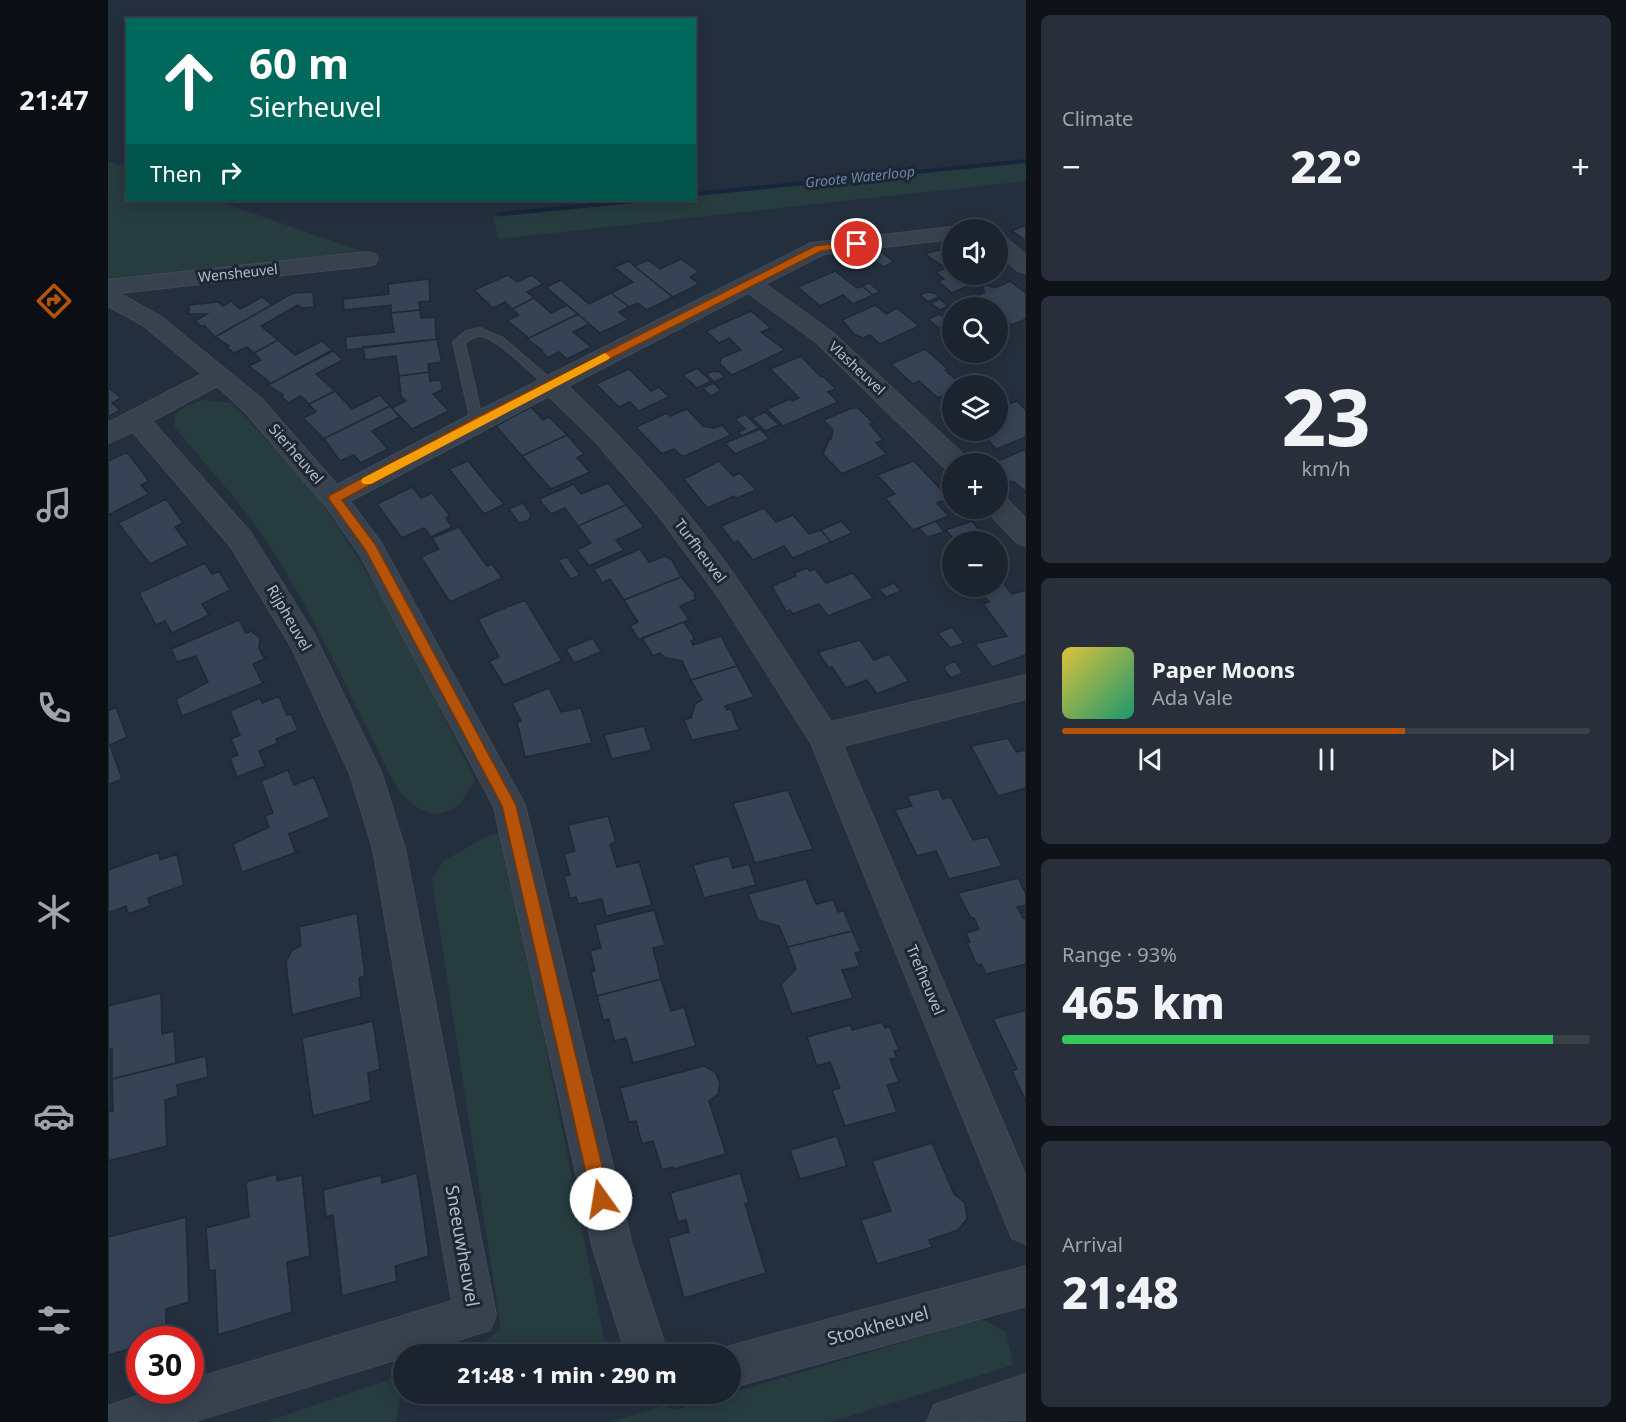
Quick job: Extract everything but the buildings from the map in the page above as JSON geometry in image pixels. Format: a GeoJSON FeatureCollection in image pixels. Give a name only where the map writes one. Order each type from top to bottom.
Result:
{"type":"FeatureCollection","features":[{"type":"Feature","properties":{"kind":"street"},"geometry":{"type":"LineString","coordinates":[[334,498],[477,422],[819,248],[942,234]]}},
{"type":"Feature","properties":{"kind":"street"},"geometry":{"type":"LineString","coordinates":[[1008,251],[1026,266]]}},
{"type":"Feature","properties":{"kind":"street","name":"Wensheuvel"},"geometry":{"type":"LineString","coordinates":[[108,287],[367,259]]}},
{"type":"Feature","properties":{"kind":"street","name":"Vlasheuvel"},"geometry":{"type":"LineString","coordinates":[[749,283],[824,337],[945,453]]}},
{"type":"Feature","properties":{"kind":"street","name":"Sierheuvel"},"geometry":{"type":"LineString","coordinates":[[108,296],[152,321],[252,404],[334,498],[370,548],[509,805],[612,1245],[644,1344]]}},
{"type":"Feature","properties":{"kind":"street"},"geometry":{"type":"LineString","coordinates":[[108,434],[219,375]]}},
{"type":"Feature","properties":{"kind":"street","name":"Turfheuvel"},"geometry":{"type":"LineString","coordinates":[[551,384],[605,436],[667,508],[730,591],[824,737]]}},
{"type":"Feature","properties":{"kind":"street","name":"Rijpheuvel"},"geometry":{"type":"LineString","coordinates":[[136,419],[241,540],[304,642],[366,774],[389,849]]}},
{"type":"Feature","properties":{"kind":"street"},"geometry":{"type":"LineString","coordinates":[[1008,517],[1026,536]]}},
{"type":"Feature","properties":{"kind":"street"},"geometry":{"type":"LineString","coordinates":[[824,737],[1026,687]]}},
{"type":"Feature","properties":{"kind":"street","name":"Trefheuvel"},"geometry":{"type":"LineString","coordinates":[[824,737],[1026,1224]]}},
{"type":"Feature","properties":{"kind":"street","name":"Sneeuwheuvel"},"geometry":{"type":"LineString","coordinates":[[122,1422],[475,1315],[389,849]]}},
{"type":"Feature","properties":{"kind":"street","name":"Stookheuvel"},"geometry":{"type":"LineString","coordinates":[[741,1364],[1026,1286]]}},
{"type":"Feature","properties":{"kind":"street"},"geometry":{"type":"LineString","coordinates":[[951,1422],[1026,1397]]}},
{"type":"Feature","properties":{"kind":"lane"},"geometry":{"type":"LineString","coordinates":[[477,422],[459,342],[469,334],[484,333],[495,339],[551,384]]}},
{"type":"Feature","properties":{"kind":"green space"},"geometry":{"type":"Polygon","coordinates":[[[108,161],[126,168],[126,201],[218,201],[369,254],[128,281],[108,279],[108,161]]]}},
{"type":"Feature","properties":{"kind":"green space"},"geometry":{"type":"Polygon","coordinates":[[[1026,162],[1026,181],[499,239],[493,217],[652,201],[696,201],[696,196],[1026,162]]]}},
{"type":"Feature","properties":{"kind":"green space"},"geometry":{"type":"Polygon","coordinates":[[[202,400],[232,403],[313,490],[355,553],[402,631],[475,780],[456,807],[447,812],[424,811],[398,790],[326,646],[269,544],[244,510],[175,428],[175,415],[184,407],[202,400]]]}},
{"type":"Feature","properties":{"kind":"green space"},"geometry":{"type":"Polygon","coordinates":[[[503,832],[605,1344],[486,1344],[485,1341],[501,1329],[432,880],[443,861],[488,836],[503,832]]]}},
{"type":"Feature","properties":{"kind":"green space"},"geometry":{"type":"Polygon","coordinates":[[[981,1319],[1006,1332],[1013,1365],[831,1422],[611,1422],[664,1405],[674,1410],[694,1404],[741,1404],[741,1390],[981,1319]]]}},
{"type":"Feature","properties":{"kind":"green space"},"geometry":{"type":"Polygon","coordinates":[[[393,1378],[393,1404],[400,1404],[396,1422],[266,1422],[393,1378]]]}},
{"type":"Feature","properties":{"kind":"waterway","name":"Groote Waterloop"},"geometry":{"type":"LineString","coordinates":[[696,194],[1026,161]]}},
{"type":"Feature","properties":{"kind":"waterway","name":"Groote Waterloop"},"geometry":{"type":"LineString","coordinates":[[499,214],[634,201]]}},
{"type":"Feature","properties":{"kind":"slow traffic"},"geometry":{"type":"LineString","coordinates":[[367,481],[605,357]]}},
{"type":"Feature","properties":{"kind":"route"},"geometry":{"type":"LineString","coordinates":[[601,1199],[509,805],[370,548],[334,498],[477,422],[819,248],[857,244]]}}]}
